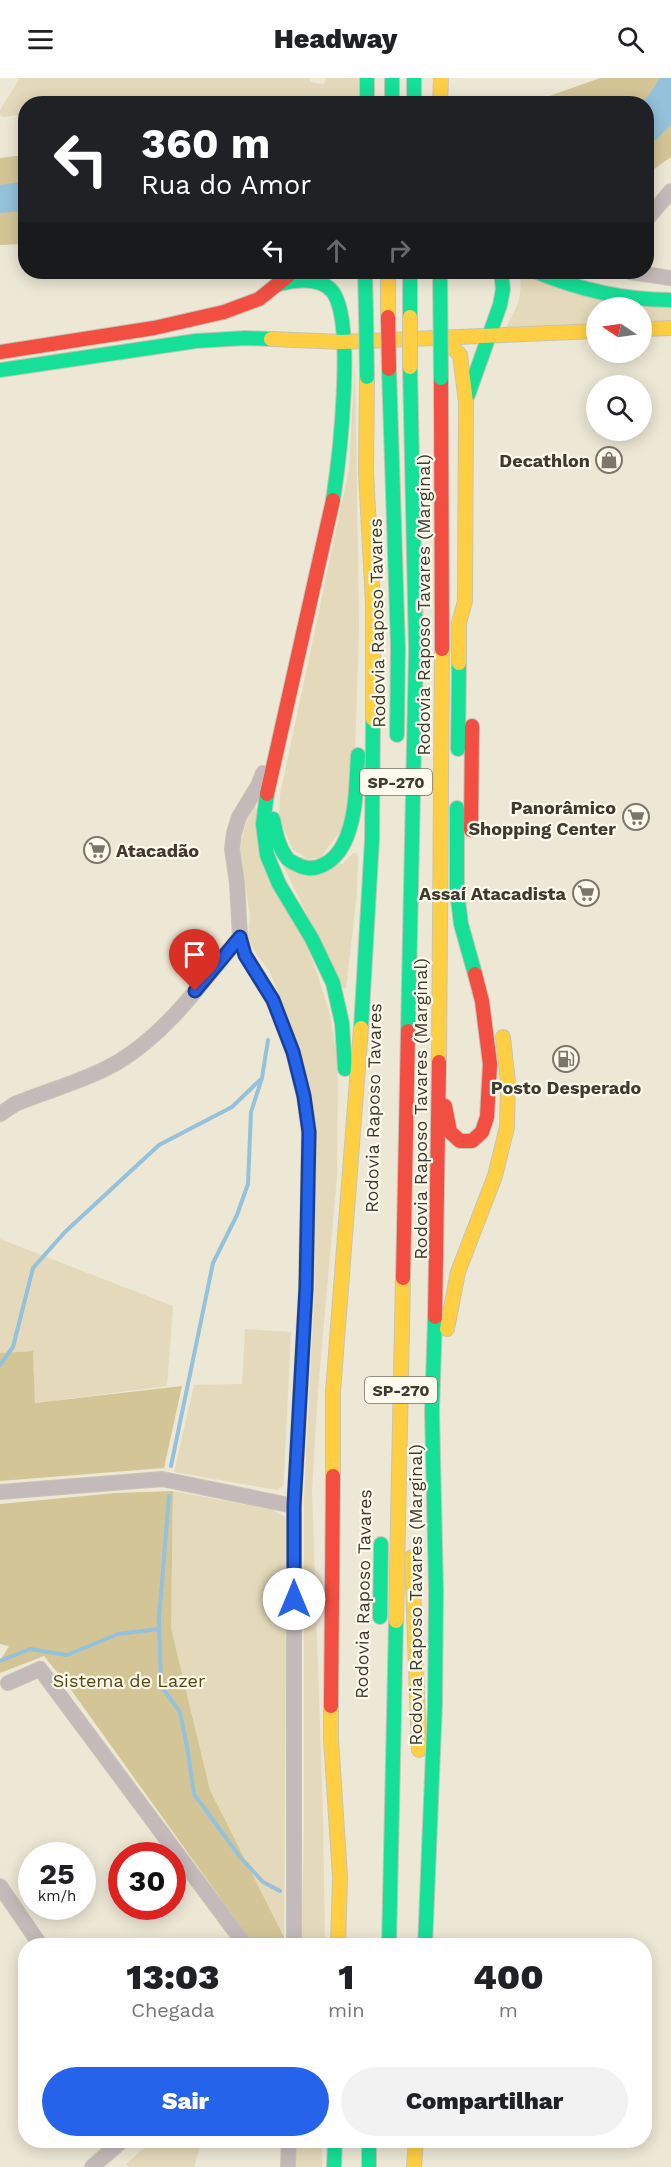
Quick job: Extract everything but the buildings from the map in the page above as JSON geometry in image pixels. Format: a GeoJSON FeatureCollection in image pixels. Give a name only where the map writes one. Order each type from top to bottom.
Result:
{"type":"FeatureCollection","features":[{"type":"Feature","properties":{"kind":"highway"},"geometry":{"type":"LineString","coordinates":[[367,78],[367,96]]}},
{"type":"Feature","properties":{"kind":"highway"},"geometry":{"type":"LineString","coordinates":[[392,78],[392,96]]}},
{"type":"Feature","properties":{"kind":"highway"},"geometry":{"type":"LineString","coordinates":[[414,78],[414,96]]}},
{"type":"Feature","properties":{"kind":"highway"},"geometry":{"type":"LineString","coordinates":[[440,96],[441,78]]}},
{"type":"Feature","properties":{"kind":"highway"},"geometry":{"type":"LineString","coordinates":[[0,352],[154,328],[224,312],[259,299],[284,279]]}},
{"type":"Feature","properties":{"kind":"highway","name":"SP-270"},"geometry":{"type":"LineString","coordinates":[[338,1938],[340,1876],[331,1739],[333,1392],[372,840],[373,604],[366,472],[365,279]]}},
{"type":"Feature","properties":{"kind":"highway","name":"Rodovia Raposo Tavares"},"geometry":{"type":"LineString","coordinates":[[388,279],[398,647],[397,754]]}},
{"type":"Feature","properties":{"kind":"highway","name":"Rodovia Raposo Tavares"},"geometry":{"type":"LineString","coordinates":[[389,1938],[416,650],[410,279]]}},
{"type":"Feature","properties":{"kind":"highway","name":"Rodovia Raposo Tavares (Marginal)"},"geometry":{"type":"LineString","coordinates":[[425,1938],[436,1647],[432,1411],[436,1301],[442,760],[440,279]]}},
{"type":"Feature","properties":{"kind":"highway"},"geometry":{"type":"LineString","coordinates":[[466,402],[499,309],[503,293],[502,279]]}},
{"type":"Feature","properties":{"kind":"highway"},"geometry":{"type":"LineString","coordinates":[[558,279],[584,288],[652,301],[671,300]]}},
{"type":"Feature","properties":{"kind":"highway"},"geometry":{"type":"LineString","coordinates":[[276,285],[302,281],[322,285],[332,291],[340,315],[344,381],[339,468],[330,520],[282,724],[262,826],[266,856],[281,887],[312,939],[337,996],[345,1053],[347,1194]]}},
{"type":"Feature","properties":{"kind":"highway"},"geometry":{"type":"LineString","coordinates":[[297,340],[328,327],[340,315]]}},
{"type":"Feature","properties":{"kind":"highway"},"geometry":{"type":"LineString","coordinates":[[652,329],[671,328]]}},
{"type":"Feature","properties":{"kind":"highway"},"geometry":{"type":"LineString","coordinates":[[0,370],[196,341],[245,338],[342,342],[586,332]]}},
{"type":"Feature","properties":{"kind":"highway"},"geometry":{"type":"LineString","coordinates":[[476,371],[500,350],[546,342],[561,333]]}},
{"type":"Feature","properties":{"kind":"highway"},"geometry":{"type":"LineString","coordinates":[[439,936],[446,1111],[450,1132],[460,1141],[472,1141],[482,1132],[487,1117],[490,1064],[482,1001],[461,924],[457,892],[459,623],[465,601],[466,402],[460,355],[456,348],[444,338]]}},
{"type":"Feature","properties":{"kind":"highway"},"geometry":{"type":"LineString","coordinates":[[297,340],[318,347],[329,356],[336,364],[344,381]]}},
{"type":"Feature","properties":{"kind":"highway"},"geometry":{"type":"LineString","coordinates":[[465,601],[474,622]]}},
{"type":"Feature","properties":{"kind":"highway"},"geometry":{"type":"LineString","coordinates":[[278,745],[272,816],[277,841],[288,860],[306,869],[325,864],[338,853],[351,826],[373,604]]}},
{"type":"Feature","properties":{"kind":"highway"},"geometry":{"type":"LineString","coordinates":[[472,716],[470,881],[474,917],[486,963]]}},
{"type":"Feature","properties":{"kind":"highway"},"geometry":{"type":"LineString","coordinates":[[432,1411],[458,1272],[495,1176],[507,1127],[508,1083],[501,1026]]}},
{"type":"Feature","properties":{"kind":"highway"},"geometry":{"type":"LineString","coordinates":[[400,1427],[411,1520],[420,1771],[428,1887]]}},
{"type":"Feature","properties":{"kind":"highway","name":"Rodovia Raposo Tavares"},"geometry":{"type":"LineString","coordinates":[[380,1630],[381,1525]]}},
{"type":"Feature","properties":{"kind":"highway"},"geometry":{"type":"LineString","coordinates":[[377,1868],[379,1778]]}},
{"type":"Feature","properties":{"kind":"highway"},"geometry":{"type":"LineString","coordinates":[[334,2148],[334,2167]]}},
{"type":"Feature","properties":{"kind":"highway"},"geometry":{"type":"LineString","coordinates":[[369,2148],[369,2167]]}},
{"type":"Feature","properties":{"kind":"highway"},"geometry":{"type":"LineString","coordinates":[[414,2167],[415,2148]]}},
{"type":"Feature","properties":{"kind":"street"},"geometry":{"type":"LineString","coordinates":[[654,211],[671,191]]}},
{"type":"Feature","properties":{"kind":"street"},"geometry":{"type":"LineString","coordinates":[[654,275],[671,278]]}},
{"type":"Feature","properties":{"kind":"street"},"geometry":{"type":"LineString","coordinates":[[282,724],[258,786],[239,817],[232,849],[237,883],[240,937],[245,955],[273,1000],[293,1052],[304,1096],[309,1132],[306,1288],[294,1506],[294,1938]]}},
{"type":"Feature","properties":{"kind":"street"},"geometry":{"type":"LineString","coordinates":[[0,1114],[15,1104],[118,1062],[159,1030],[189,999],[240,937]]}},
{"type":"Feature","properties":{"kind":"street"},"geometry":{"type":"LineString","coordinates":[[0,1492],[162,1479],[294,1506]]}},
{"type":"Feature","properties":{"kind":"street"},"geometry":{"type":"LineString","coordinates":[[8,1683],[40,1669],[240,1938]]}},
{"type":"Feature","properties":{"kind":"street"},"geometry":{"type":"LineString","coordinates":[[0,1886],[35,1938]]}},
{"type":"Feature","properties":{"kind":"street"},"geometry":{"type":"LineString","coordinates":[[92,2167],[114,2148]]}},
{"type":"Feature","properties":{"kind":"street"},"geometry":{"type":"LineString","coordinates":[[288,2167],[289,2148]]}},
{"type":"Feature","properties":{"kind":"shaded area"},"geometry":{"type":"Polygon","coordinates":[[[20,78],[310,78],[310,82],[324,84],[326,78],[360,78],[360,96],[18,96],[18,115],[3,117],[0,115],[0,110],[20,78]]]}},
{"type":"Feature","properties":{"kind":"shaded area"},"geometry":{"type":"Polygon","coordinates":[[[520,279],[538,279],[565,289],[612,297],[586,297],[586,323],[506,327],[518,301],[521,287],[520,279]]]}},
{"type":"Feature","properties":{"kind":"shaded area"},"geometry":{"type":"Polygon","coordinates":[[[652,304],[671,307],[671,320],[652,321],[652,304]]]}},
{"type":"Feature","properties":{"kind":"shaded area"},"geometry":{"type":"Polygon","coordinates":[[[355,360],[359,626],[354,790],[345,825],[320,858],[307,858],[293,850],[279,817],[280,795],[349,469],[355,360]]]}},
{"type":"Feature","properties":{"kind":"shaded area"},"geometry":{"type":"Polygon","coordinates":[[[255,805],[317,973],[330,1015],[338,1064],[337,1176],[318,1390],[312,1490],[325,1938],[301,1938],[304,1835],[304,1496],[315,1284],[316,1138],[311,1093],[301,1052],[270,972],[248,938],[250,916],[240,849],[245,826],[255,805]]]}},
{"type":"Feature","properties":{"kind":"shaded area"},"geometry":{"type":"Polygon","coordinates":[[[277,853],[343,864],[353,853],[357,853],[357,894],[346,988],[343,988],[277,853]]]}},
{"type":"Feature","properties":{"kind":"shaded area"},"geometry":{"type":"Polygon","coordinates":[[[0,1239],[173,1306],[167,1386],[35,1403],[33,1351],[0,1353],[0,1239]]]}},
{"type":"Feature","properties":{"kind":"shaded area"},"geometry":{"type":"Polygon","coordinates":[[[245,1329],[291,1332],[284,1475],[283,1486],[277,1490],[174,1472],[194,1385],[242,1384],[245,1329]]]}},
{"type":"Feature","properties":{"kind":"shaded area"},"geometry":{"type":"Polygon","coordinates":[[[173,1491],[273,1510],[285,1517],[287,1528],[284,1937],[210,1790],[171,1628],[173,1491]]]}},
{"type":"Feature","properties":{"kind":"shaded area"},"geometry":{"type":"Polygon","coordinates":[[[144,2148],[200,2148],[194,2167],[129,2167],[126,2164],[144,2148]]]}},
{"type":"Feature","properties":{"kind":"shaded area"},"geometry":{"type":"Polygon","coordinates":[[[297,2148],[322,2148],[322,2167],[296,2167],[297,2148]]]}},
{"type":"Feature","properties":{"kind":"green space"},"geometry":{"type":"Polygon","coordinates":[[[600,78],[671,78],[671,157],[654,169],[654,96],[549,96],[600,78]]]}},
{"type":"Feature","properties":{"kind":"green space"},"geometry":{"type":"Polygon","coordinates":[[[18,156],[18,244],[0,245],[0,158],[18,156]]]}},
{"type":"Feature","properties":{"kind":"green space"},"geometry":{"type":"Polygon","coordinates":[[[33,1351],[35,1403],[182,1386],[164,1468],[0,1481],[0,1353],[33,1351]]]}},
{"type":"Feature","properties":{"kind":"green space","name":"Sistema de Lazer"},"geometry":{"type":"Polygon","coordinates":[[[173,1491],[171,1628],[210,1790],[284,1938],[249,1938],[186,1850],[186,1842],[180,1842],[69,1687],[44,1656],[0,1673],[0,1661],[9,1646],[0,1644],[0,1504],[116,1493],[173,1491]]]}},
{"type":"Feature","properties":{"kind":"water"},"geometry":{"type":"Polygon","coordinates":[[[660,78],[671,78],[671,124],[654,141],[654,96],[648,96],[660,78]]]}},
{"type":"Feature","properties":{"kind":"water"},"geometry":{"type":"Polygon","coordinates":[[[18,182],[18,212],[0,213],[0,185],[18,182]]]}},
{"type":"Feature","properties":{"kind":"waterway"},"geometry":{"type":"LineString","coordinates":[[171,1466],[213,1263],[237,1215],[248,1184],[251,1112],[262,1078],[268,1040]]}},
{"type":"Feature","properties":{"kind":"waterway"},"geometry":{"type":"LineString","coordinates":[[0,1365],[13,1347],[33,1268],[65,1232],[159,1145],[232,1107],[260,1080]]}},
{"type":"Feature","properties":{"kind":"waterway"},"geometry":{"type":"LineString","coordinates":[[169,1496],[159,1619],[161,1686],[180,1712],[194,1794],[240,1857],[263,1882],[280,1891]]}},
{"type":"Feature","properties":{"kind":"waterway"},"geometry":{"type":"LineString","coordinates":[[0,1661],[30,1649],[67,1655],[118,1634],[159,1629]]}},
{"type":"Feature","properties":{"kind":"traffic: fast"},"geometry":{"type":"LineString","coordinates":[[367,78],[367,96]]}},
{"type":"Feature","properties":{"kind":"traffic: fast"},"geometry":{"type":"LineString","coordinates":[[392,78],[392,96]]}},
{"type":"Feature","properties":{"kind":"traffic: fast"},"geometry":{"type":"LineString","coordinates":[[414,78],[414,96]]}},
{"type":"Feature","properties":{"kind":"traffic: fast"},"geometry":{"type":"LineString","coordinates":[[365,279],[366,313]]}},
{"type":"Feature","properties":{"kind":"traffic: fast"},"geometry":{"type":"LineString","coordinates":[[410,279],[410,317]]}},
{"type":"Feature","properties":{"kind":"traffic: fast"},"geometry":{"type":"LineString","coordinates":[[440,279],[441,378]]}},
{"type":"Feature","properties":{"kind":"traffic: fast"},"geometry":{"type":"LineString","coordinates":[[468,395],[500,305],[503,289],[502,279]]}},
{"type":"Feature","properties":{"kind":"traffic: fast"},"geometry":{"type":"LineString","coordinates":[[556,279],[602,293],[671,300]]}},
{"type":"Feature","properties":{"kind":"traffic: fast"},"geometry":{"type":"LineString","coordinates":[[276,285],[306,280],[320,283],[332,291],[339,307],[343,331],[344,392],[333,500]]}},
{"type":"Feature","properties":{"kind":"traffic: fast"},"geometry":{"type":"LineString","coordinates":[[366,313],[367,377]]}},
{"type":"Feature","properties":{"kind":"traffic: fast"},"geometry":{"type":"LineString","coordinates":[[0,370],[196,341],[271,339]]}},
{"type":"Feature","properties":{"kind":"traffic: fast"},"geometry":{"type":"LineString","coordinates":[[408,1031],[416,650],[410,367]]}},
{"type":"Feature","properties":{"kind":"traffic: fast"},"geometry":{"type":"LineString","coordinates":[[389,369],[398,647],[397,735]]}},
{"type":"Feature","properties":{"kind":"traffic: fast"},"geometry":{"type":"LineString","coordinates":[[458,749],[459,663]]}},
{"type":"Feature","properties":{"kind":"traffic: fast"},"geometry":{"type":"LineString","coordinates":[[361,1028],[372,840],[373,719]]}},
{"type":"Feature","properties":{"kind":"traffic: fast"},"geometry":{"type":"LineString","coordinates":[[273,819],[279,844],[289,860],[311,868],[324,865],[335,857],[348,835],[351,824],[358,755]]}},
{"type":"Feature","properties":{"kind":"traffic: fast"},"geometry":{"type":"LineString","coordinates":[[267,794],[263,824],[267,855],[279,884],[312,939],[333,983],[342,1023],[345,1069]]}},
{"type":"Feature","properties":{"kind":"traffic: fast"},"geometry":{"type":"LineString","coordinates":[[457,808],[457,892],[461,924],[475,974]]}},
{"type":"Feature","properties":{"kind":"traffic: fast"},"geometry":{"type":"LineString","coordinates":[[425,1938],[435,1704],[436,1590],[432,1411],[435,1317]]}},
{"type":"Feature","properties":{"kind":"traffic: fast"},"geometry":{"type":"LineString","coordinates":[[380,1617],[381,1544]]}},
{"type":"Feature","properties":{"kind":"traffic: fast"},"geometry":{"type":"LineString","coordinates":[[389,1938],[396,1621]]}},
{"type":"Feature","properties":{"kind":"traffic: fast"},"geometry":{"type":"LineString","coordinates":[[334,2167],[335,2148]]}},
{"type":"Feature","properties":{"kind":"traffic: fast"},"geometry":{"type":"LineString","coordinates":[[369,2148],[369,2167]]}},
{"type":"Feature","properties":{"kind":"traffic: slow"},"geometry":{"type":"LineString","coordinates":[[440,96],[441,78]]}},
{"type":"Feature","properties":{"kind":"traffic: slow"},"geometry":{"type":"LineString","coordinates":[[388,279],[388,317]]}},
{"type":"Feature","properties":{"kind":"traffic: slow"},"geometry":{"type":"LineString","coordinates":[[410,317],[410,367]]}},
{"type":"Feature","properties":{"kind":"traffic: slow"},"geometry":{"type":"LineString","coordinates":[[652,329],[671,328]]}},
{"type":"Feature","properties":{"kind":"traffic: slow"},"geometry":{"type":"LineString","coordinates":[[271,339],[342,342],[586,331]]}},
{"type":"Feature","properties":{"kind":"traffic: slow"},"geometry":{"type":"LineString","coordinates":[[444,338],[460,355],[466,402],[465,601],[459,623],[459,663]]}},
{"type":"Feature","properties":{"kind":"traffic: slow"},"geometry":{"type":"LineString","coordinates":[[367,377],[366,472],[373,604],[373,719]]}},
{"type":"Feature","properties":{"kind":"traffic: slow"},"geometry":{"type":"LineString","coordinates":[[439,1062],[442,649]]}},
{"type":"Feature","properties":{"kind":"traffic: slow"},"geometry":{"type":"LineString","coordinates":[[333,1476],[333,1392],[361,1028]]}},
{"type":"Feature","properties":{"kind":"traffic: slow"},"geometry":{"type":"LineString","coordinates":[[447,1329],[458,1272],[495,1176],[507,1127],[508,1083],[503,1037]]}},
{"type":"Feature","properties":{"kind":"traffic: slow"},"geometry":{"type":"LineString","coordinates":[[396,1621],[403,1278]]}},
{"type":"Feature","properties":{"kind":"traffic: slow"},"geometry":{"type":"LineString","coordinates":[[412,1557],[419,1750]]}},
{"type":"Feature","properties":{"kind":"traffic: slow"},"geometry":{"type":"LineString","coordinates":[[331,1706],[340,1877],[338,1938]]}},
{"type":"Feature","properties":{"kind":"traffic: slow"},"geometry":{"type":"LineString","coordinates":[[414,2167],[415,2148]]}},
{"type":"Feature","properties":{"kind":"traffic: jam"},"geometry":{"type":"LineString","coordinates":[[0,352],[154,328],[224,312],[259,299],[284,279]]}},
{"type":"Feature","properties":{"kind":"traffic: jam"},"geometry":{"type":"LineString","coordinates":[[388,317],[389,369]]}},
{"type":"Feature","properties":{"kind":"traffic: jam"},"geometry":{"type":"LineString","coordinates":[[441,378],[442,649]]}},
{"type":"Feature","properties":{"kind":"traffic: jam"},"geometry":{"type":"LineString","coordinates":[[267,794],[333,500]]}},
{"type":"Feature","properties":{"kind":"traffic: jam"},"geometry":{"type":"LineString","coordinates":[[471,830],[472,726]]}},
{"type":"Feature","properties":{"kind":"traffic: jam"},"geometry":{"type":"LineString","coordinates":[[445,1106],[450,1132],[460,1141],[472,1141],[482,1132],[487,1117],[490,1064],[482,1001],[475,974]]}},
{"type":"Feature","properties":{"kind":"traffic: jam"},"geometry":{"type":"LineString","coordinates":[[403,1278],[408,1031]]}},
{"type":"Feature","properties":{"kind":"traffic: jam"},"geometry":{"type":"LineString","coordinates":[[435,1317],[439,1062]]}},
{"type":"Feature","properties":{"kind":"traffic: jam"},"geometry":{"type":"LineString","coordinates":[[331,1706],[333,1476]]}},
{"type":"Feature","properties":{"kind":"place","name":"Decathlon"},"geometry":{"type":"Point","coordinates":[609,460]}},
{"type":"Feature","properties":{"kind":"place","name":"Panorâmico Shopping Center"},"geometry":{"type":"Point","coordinates":[636,817]}},
{"type":"Feature","properties":{"kind":"place","name":"Atacadão"},"geometry":{"type":"Point","coordinates":[97,850]}},
{"type":"Feature","properties":{"kind":"place","name":"Assaí Atacadista"},"geometry":{"type":"Point","coordinates":[586,893]}},
{"type":"Feature","properties":{"kind":"place","name":"Posto Desperado"},"geometry":{"type":"Point","coordinates":[566,1059]}},
{"type":"Feature","properties":{"kind":"route"},"geometry":{"type":"LineString","coordinates":[[195,991],[240,937],[245,955],[273,1000],[293,1052],[304,1096],[309,1132],[309,1165],[306,1288],[295,1464],[294,1599]]}}]}
